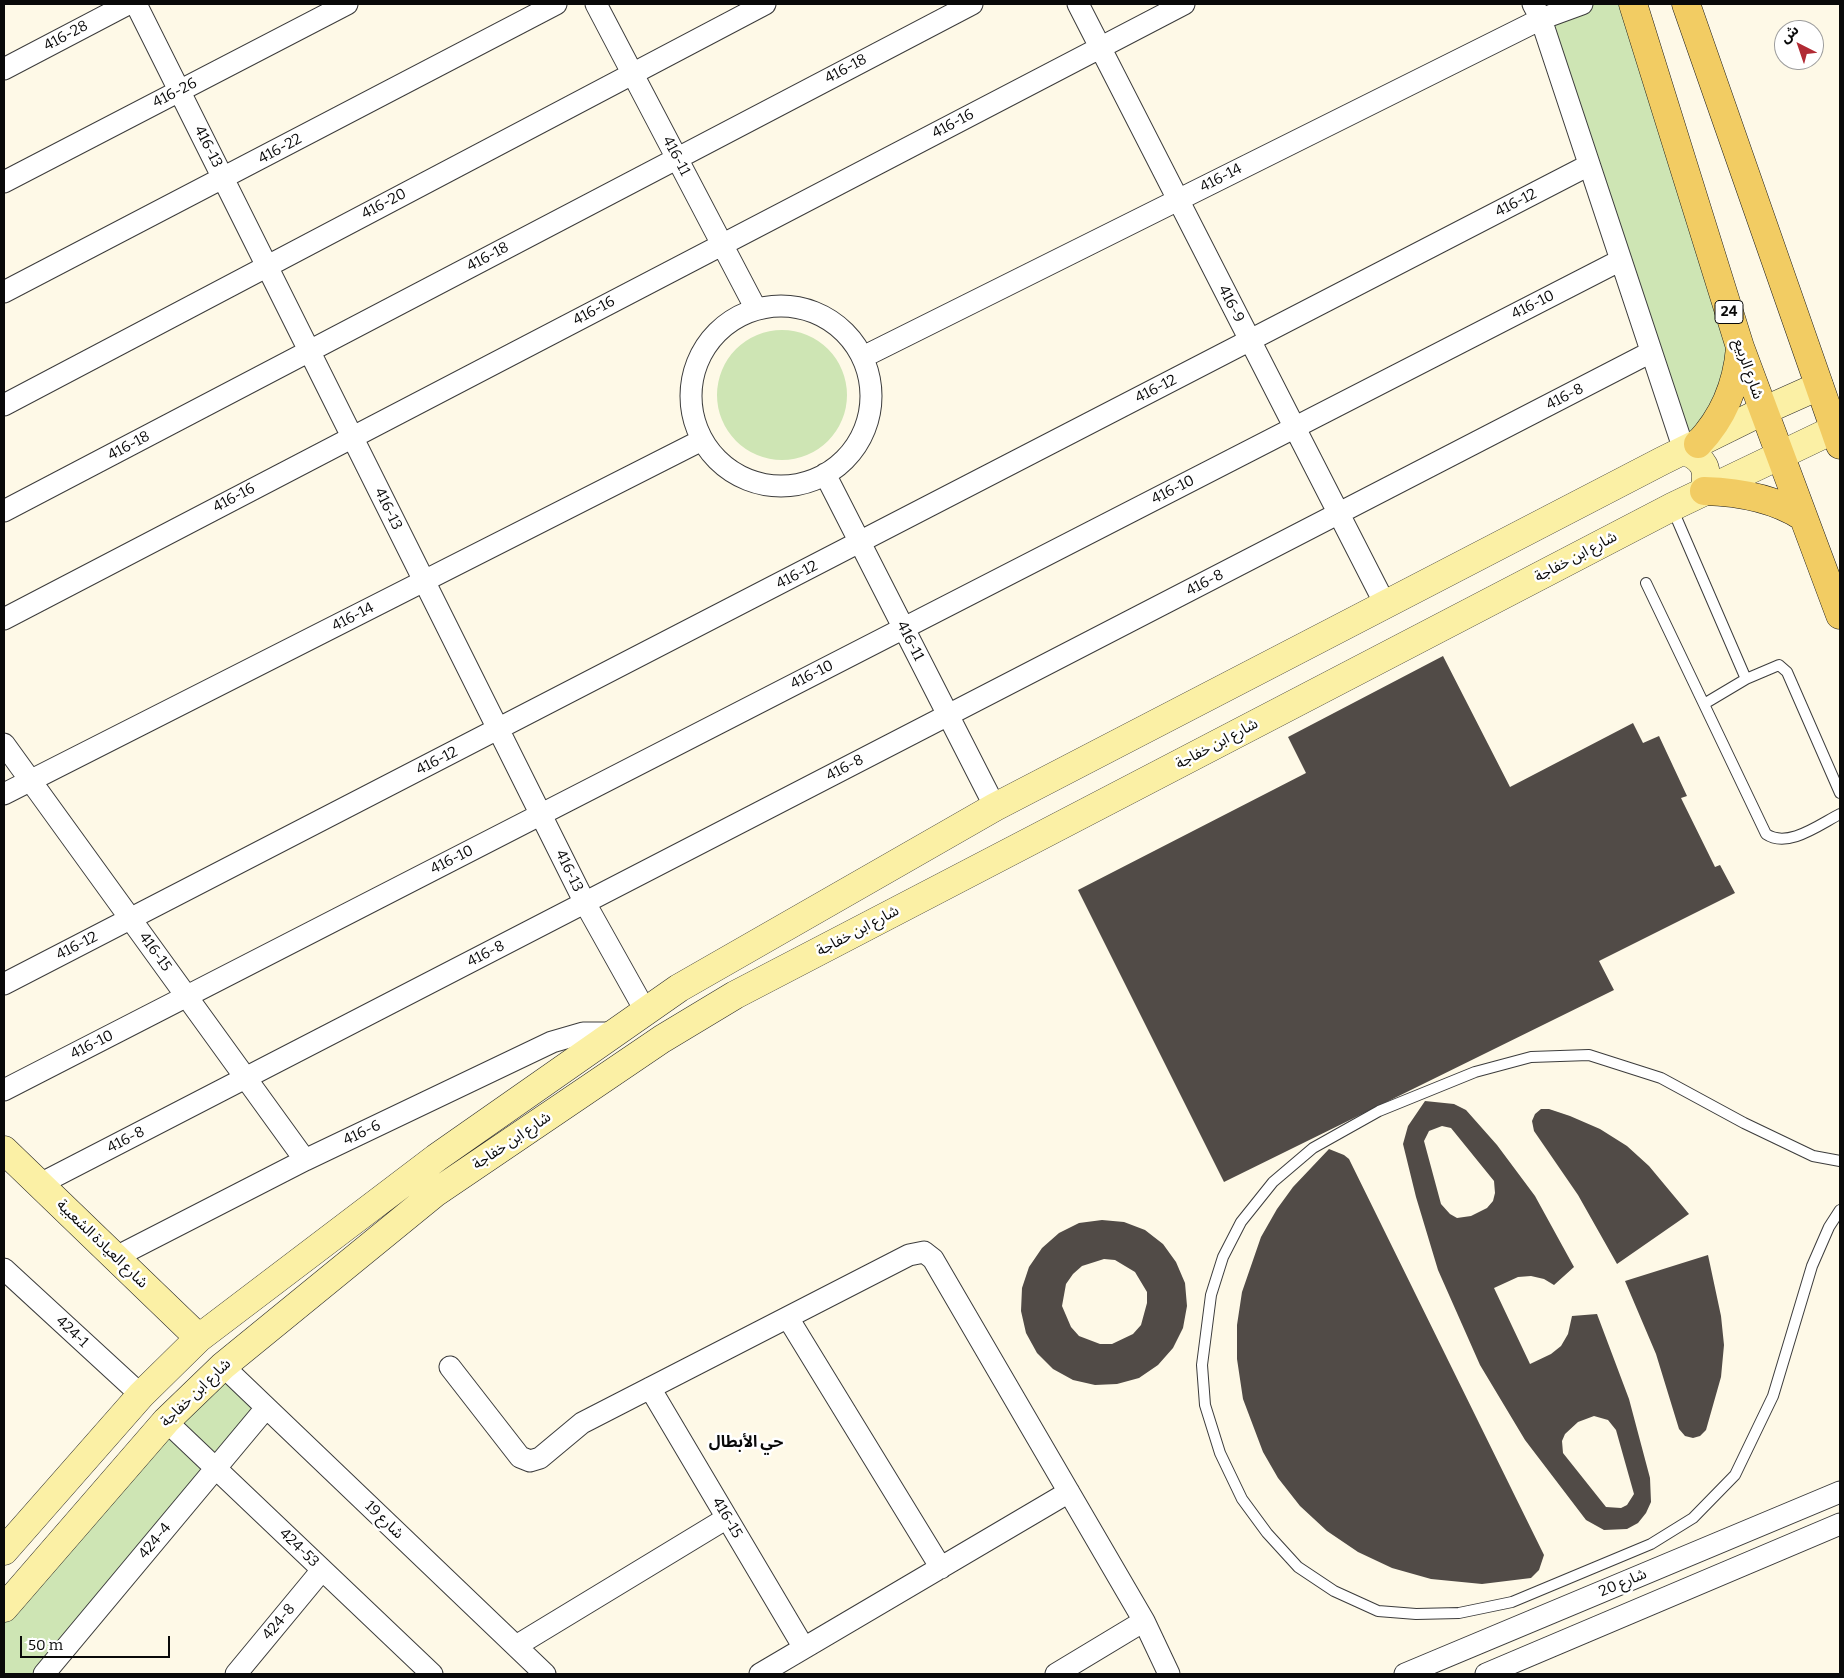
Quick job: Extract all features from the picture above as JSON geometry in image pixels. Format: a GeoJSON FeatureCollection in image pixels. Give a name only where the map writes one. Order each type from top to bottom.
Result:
{"type":"FeatureCollection","features":[{"type":"Feature","properties":{"kind":"main road","name":"شارع الربيع"},"geometry":{"type":"LineString","coordinates":[[1633,4],[1740,347],[1840,615]]}},
{"type":"Feature","properties":{"kind":"main road"},"geometry":{"type":"LineString","coordinates":[[1686,4],[1837,437]]}},
{"type":"Feature","properties":{"kind":"main road"},"geometry":{"type":"LineString","coordinates":[[1691,447],[1717,420],[1731,392],[1740,347]]}},
{"type":"Feature","properties":{"kind":"main road"},"geometry":{"type":"LineString","coordinates":[[1704,491],[1769,500],[1788,507],[1802,517]]}},
{"type":"Feature","properties":{"kind":"street","name":"416-28"},"geometry":{"type":"LineString","coordinates":[[4,69],[128,4]]}},
{"type":"Feature","properties":{"kind":"street","name":"416-13"},"geometry":{"type":"LineString","coordinates":[[136,4],[585,903],[646,1012]]}},
{"type":"Feature","properties":{"kind":"street","name":"416-26"},"geometry":{"type":"LineString","coordinates":[[4,182],[347,4]]}},
{"type":"Feature","properties":{"kind":"street","name":"416-22"},"geometry":{"type":"LineString","coordinates":[[4,292],[556,4]]}},
{"type":"Feature","properties":{"kind":"street","name":"416-11"},"geometry":{"type":"LineString","coordinates":[[596,4],[756,309]]}},
{"type":"Feature","properties":{"kind":"street","name":"416-20"},"geometry":{"type":"LineString","coordinates":[[4,405],[765,4]]}},
{"type":"Feature","properties":{"kind":"street","name":"416-18"},"geometry":{"type":"LineString","coordinates":[[4,511],[972,4]]}},
{"type":"Feature","properties":{"kind":"street","name":"416-9"},"geometry":{"type":"LineString","coordinates":[[1078,4],[1385,604]]}},
{"type":"Feature","properties":{"kind":"street","name":"416-16"},"geometry":{"type":"LineString","coordinates":[[4,619],[1184,4]]}},
{"type":"Feature","properties":{"kind":"street","name":"416-14"},"geometry":{"type":"LineString","coordinates":[[862,357],[1178,200],[1537,11],[1582,4]]}},
{"type":"Feature","properties":{"kind":"street"},"geometry":{"type":"LineString","coordinates":[[1537,11],[1651,352],[1691,447],[1704,464],[1706,473],[1704,491]]}},
{"type":"Feature","properties":{"kind":"street","name":"416-12"},"geometry":{"type":"LineString","coordinates":[[4,984],[1589,165]]}},
{"type":"Feature","properties":{"kind":"street","name":"416-10"},"geometry":{"type":"LineString","coordinates":[[4,1090],[1620,260]]}},
{"type":"Feature","properties":{"kind":"street"},"geometry":{"type":"LineString","coordinates":[[781,305],[806,309],[830,319],[848,336],[862,357],[870,383],[870,410],[862,435],[846,458],[825,474],[798,484],[770,485],[743,478],[719,462],[702,440],[692,414],[691,388],[698,361],[711,338],[732,320],[756,309],[781,305]]}},
{"type":"Feature","properties":{"kind":"street","name":"416-8"},"geometry":{"type":"LineString","coordinates":[[40,1184],[1651,352]]}},
{"type":"Feature","properties":{"kind":"street","name":"شارع ابن خفاجة"},"geometry":{"type":"LineString","coordinates":[[4,1551],[140,1395],[199,1338],[436,1158],[713,967],[995,807],[1691,447],[1763,411],[1819,386]]}},
{"type":"Feature","properties":{"kind":"street","name":"شارع ابن خفاجة"},"geometry":{"type":"LineString","coordinates":[[4,1608],[166,1421],[223,1366],[435,1193],[677,1030],[735,995],[1672,507],[1779,455],[1837,437]]}},
{"type":"Feature","properties":{"kind":"street","name":"416-14"},"geometry":{"type":"LineString","coordinates":[[4,794],[702,440]]}},
{"type":"Feature","properties":{"kind":"street","name":"416-11"},"geometry":{"type":"LineString","coordinates":[[825,474],[995,807]]}},
{"type":"Feature","properties":{"kind":"street","name":"416-15"},"geometry":{"type":"LineString","coordinates":[[4,744],[305,1160]]}},
{"type":"Feature","properties":{"kind":"street","name":"416-6"},"geometry":{"type":"LineString","coordinates":[[116,1257],[305,1160],[552,1042],[583,1033],[615,1033]]}},
{"type":"Feature","properties":{"kind":"street"},"geometry":{"type":"LineString","coordinates":[[615,1033],[635,1059]]}},
{"type":"Feature","properties":{"kind":"street","name":"شارع العيادة الشعبية"},"geometry":{"type":"LineString","coordinates":[[4,1150],[199,1338]]}},
{"type":"Feature","properties":{"kind":"street"},"geometry":{"type":"LineString","coordinates":[[450,1367],[520,1457],[530,1460],[540,1458],[582,1423],[909,1255],[924,1252],[933,1259],[1144,1621],[1169,1674]]}},
{"type":"Feature","properties":{"kind":"street","name":"424-1"},"geometry":{"type":"LineString","coordinates":[[4,1269],[140,1395]]}},
{"type":"Feature","properties":{"kind":"street"},"geometry":{"type":"LineString","coordinates":[[788,1318],[941,1568]]}},
{"type":"Feature","properties":{"kind":"street","name":"شارع 19"},"geometry":{"type":"LineString","coordinates":[[223,1366],[546,1674]]}},
{"type":"Feature","properties":{"kind":"street","name":"416-15"},"geometry":{"type":"LineString","coordinates":[[650,1388],[804,1648]]}},
{"type":"Feature","properties":{"kind":"street","name":"424-4"},"geometry":{"type":"LineString","coordinates":[[44,1674],[266,1408]]}},
{"type":"Feature","properties":{"kind":"street","name":"424-53"},"geometry":{"type":"LineString","coordinates":[[166,1421],[429,1673]]}},
{"type":"Feature","properties":{"kind":"street"},"geometry":{"type":"LineString","coordinates":[[760,1674],[1069,1492]]}},
{"type":"Feature","properties":{"kind":"street","name":"شارع 20"},"geometry":{"type":"LineString","coordinates":[[1405,1674],[1840,1492]]}},
{"type":"Feature","properties":{"kind":"street"},"geometry":{"type":"LineString","coordinates":[[516,1646],[727,1518]]}},
{"type":"Feature","properties":{"kind":"street","name":"شارع 20"},"geometry":{"type":"LineString","coordinates":[[1486,1674],[1840,1524]]}},
{"type":"Feature","properties":{"kind":"street","name":"424-8"},"geometry":{"type":"LineString","coordinates":[[236,1674],[322,1570]]}},
{"type":"Feature","properties":{"kind":"street"},"geometry":{"type":"LineString","coordinates":[[1056,1674],[1144,1621]]}},
{"type":"Feature","properties":{"kind":"street"},"geometry":{"type":"LineString","coordinates":[[1511,1630],[1524,1658]]}},
{"type":"Feature","properties":{"kind":"lane"},"geometry":{"type":"LineString","coordinates":[[1672,507],[1746,679]]}},
{"type":"Feature","properties":{"kind":"lane"},"geometry":{"type":"LineString","coordinates":[[1646,582],[1766,834],[1773,839],[1789,839],[1840,814]]}},
{"type":"Feature","properties":{"kind":"lane"},"geometry":{"type":"LineString","coordinates":[[1704,704],[1746,679],[1779,664],[1787,672],[1840,793]]}},
{"type":"Feature","properties":{"kind":"lane"},"geometry":{"type":"LineString","coordinates":[[1840,1161],[1813,1156],[1744,1123],[1661,1078],[1589,1055],[1522,1059],[1475,1072],[1379,1111],[1313,1148],[1273,1182],[1241,1222],[1223,1257],[1211,1295],[1202,1365],[1205,1405],[1220,1453],[1242,1499],[1267,1533],[1298,1567],[1334,1591],[1378,1611],[1416,1614],[1459,1612],[1512,1602],[1651,1544],[1693,1518],[1735,1475],[1773,1396],[1812,1266],[1829,1227],[1840,1210]]}},
{"type":"Feature","properties":{"kind":"green space"},"geometry":{"type":"Polygon","coordinates":[[[1539,4],[1621,4],[1732,348],[1727,386],[1686,444],[1539,4]]]}},
{"type":"Feature","properties":{"kind":"green space"},"geometry":{"type":"Polygon","coordinates":[[[782,330],[795,331],[807,335],[828,349],[842,370],[846,382],[846,408],[842,420],[828,441],[807,455],[795,459],[782,460],[769,459],[757,455],[736,441],[722,420],[718,408],[717,395],[718,382],[722,370],[736,349],[757,335],[769,331],[782,330]]]}},
{"type":"Feature","properties":{"kind":"green space"},"geometry":{"type":"Polygon","coordinates":[[[228,1379],[259,1408],[39,1674],[4,1674],[4,1622],[68,1543],[146,1455],[228,1379]]]}},
{"type":"Feature","properties":{"kind":"building"},"geometry":{"type":"Polygon","coordinates":[[[1443,656],[1510,787],[1633,723],[1643,743],[1659,736],[1687,796],[1681,798],[1715,867],[1720,865],[1735,893],[1599,961],[1614,990],[1224,1182],[1078,890],[1306,773],[1288,737],[1443,656]]]}},
{"type":"Feature","properties":{"kind":"building"},"geometry":{"type":"Polygon","coordinates":[[[1425,1101],[1454,1104],[1466,1110],[1497,1145],[1535,1196],[1574,1267],[1554,1285],[1544,1279],[1531,1276],[1518,1277],[1494,1288],[1530,1364],[1551,1354],[1561,1346],[1568,1334],[1572,1316],[1597,1314],[1629,1399],[1650,1478],[1651,1502],[1646,1513],[1638,1523],[1627,1529],[1604,1530],[1586,1520],[1525,1440],[1480,1365],[1438,1270],[1416,1197],[1403,1144],[1408,1126],[1425,1101]],[[1442,1126],[1429,1131],[1424,1141],[1441,1204],[1450,1214],[1457,1218],[1471,1216],[1487,1208],[1493,1201],[1495,1193],[1494,1181],[1451,1128],[1442,1126]],[[1594,1416],[1578,1422],[1565,1434],[1562,1441],[1563,1453],[1606,1507],[1621,1508],[1627,1505],[1634,1494],[1616,1430],[1608,1420],[1594,1416]]]}},
{"type":"Feature","properties":{"kind":"building"},"geometry":{"type":"Polygon","coordinates":[[[1541,1109],[1549,1109],[1570,1116],[1600,1129],[1627,1146],[1649,1166],[1689,1214],[1617,1264],[1578,1195],[1534,1131],[1532,1121],[1535,1114],[1541,1109]]]}},
{"type":"Feature","properties":{"kind":"building"},"geometry":{"type":"Polygon","coordinates":[[[1329,1149],[1349,1159],[1544,1555],[1539,1570],[1531,1578],[1482,1584],[1431,1579],[1392,1568],[1358,1552],[1327,1531],[1300,1506],[1278,1478],[1263,1452],[1243,1399],[1237,1359],[1237,1325],[1242,1292],[1261,1237],[1277,1209],[1293,1187],[1329,1149]]]}},
{"type":"Feature","properties":{"kind":"building"},"geometry":{"type":"Polygon","coordinates":[[[1102,1220],[1124,1222],[1145,1230],[1163,1244],[1176,1262],[1185,1283],[1187,1306],[1183,1328],[1173,1348],[1158,1365],[1139,1378],[1117,1384],[1095,1385],[1073,1380],[1053,1369],[1037,1353],[1026,1333],[1021,1311],[1022,1288],[1029,1267],[1042,1248],[1059,1233],[1079,1223],[1102,1220]],[[1104,1259],[1082,1266],[1066,1284],[1062,1306],[1071,1327],[1079,1336],[1100,1344],[1112,1344],[1133,1334],[1141,1325],[1147,1303],[1147,1292],[1135,1272],[1115,1260],[1104,1259]]]}},
{"type":"Feature","properties":{"kind":"building"},"geometry":{"type":"Polygon","coordinates":[[[1708,1255],[1721,1316],[1724,1345],[1721,1377],[1706,1430],[1700,1436],[1693,1438],[1685,1436],[1679,1429],[1656,1354],[1625,1281],[1708,1255]]]}},
{"type":"Feature","properties":{"kind":"district","name":"حي الأبطال"},"geometry":{"type":"Point","coordinates":[746,1443]}}]}
